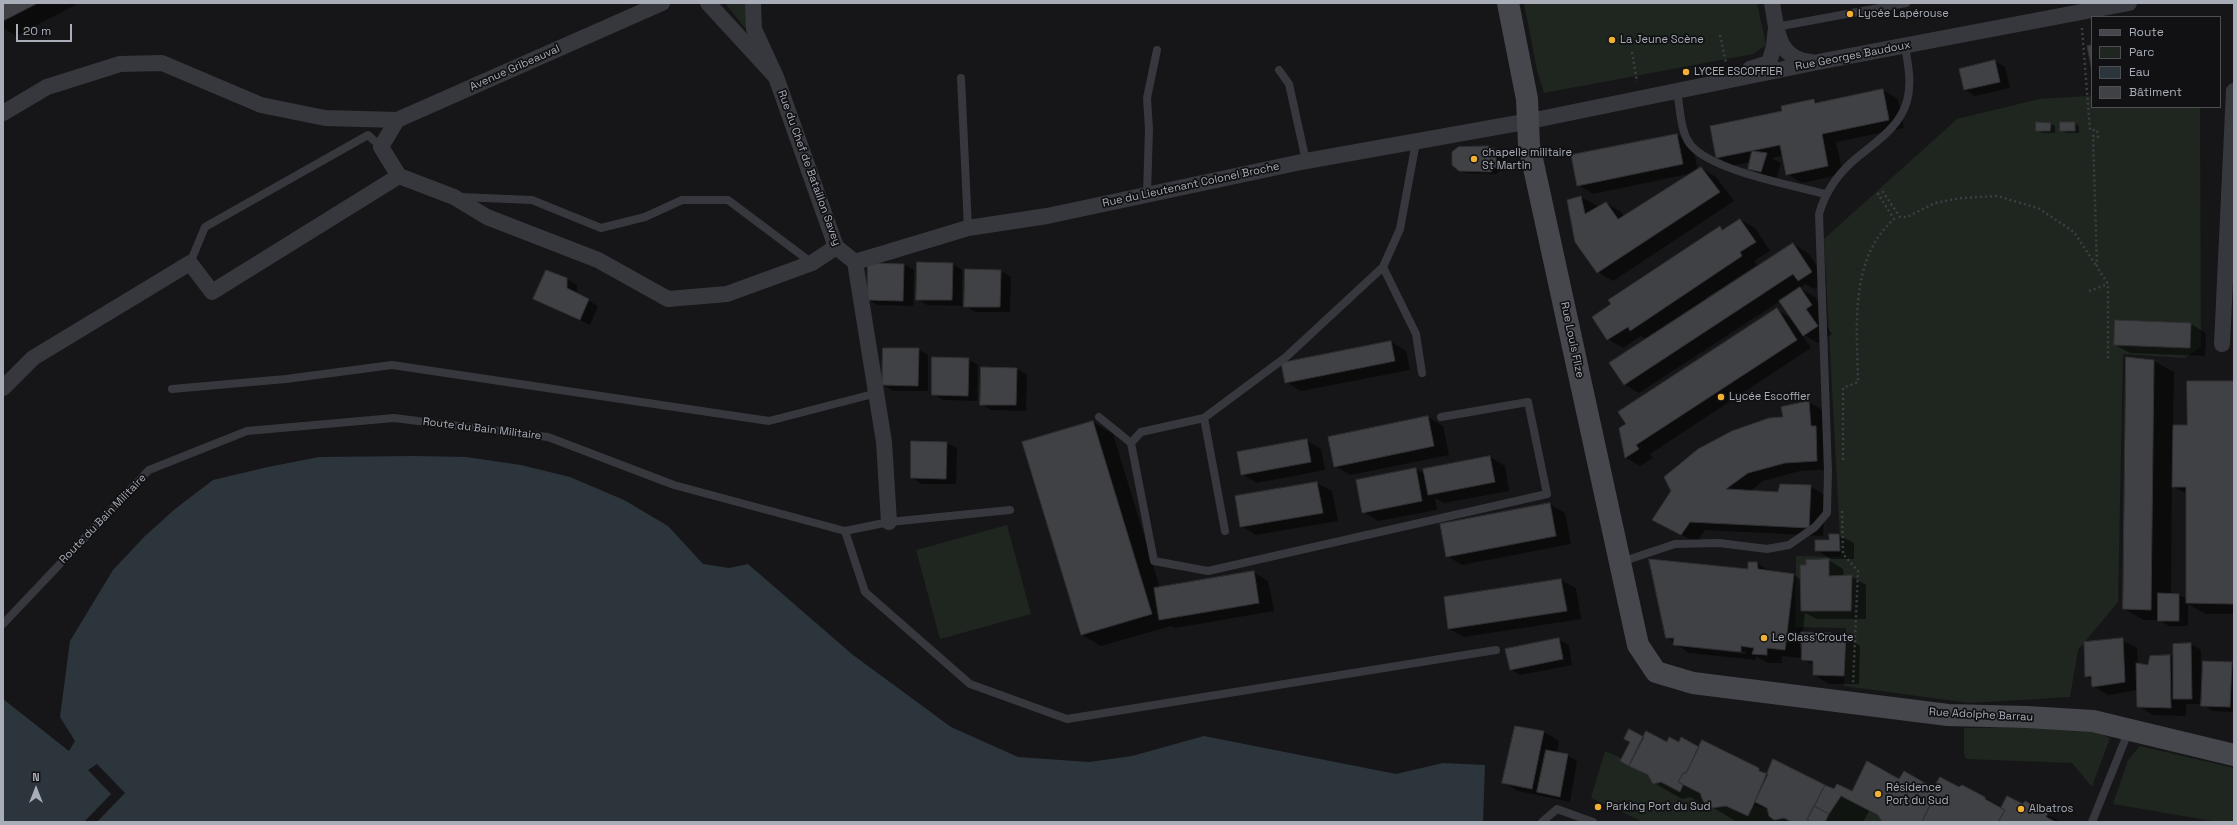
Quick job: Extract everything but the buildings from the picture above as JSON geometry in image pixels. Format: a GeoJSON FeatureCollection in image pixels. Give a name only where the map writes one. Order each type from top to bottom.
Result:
{"type":"FeatureCollection","features":[{"type":"Feature","properties":{"kind":"street","name":"Avenue Gribeauval"},"geometry":{"type":"LineString","coordinates":[[397,120],[662,3]]}},
{"type":"Feature","properties":{"kind":"street","name":"Rue du Chef de Bataillon Savey"},"geometry":{"type":"LineString","coordinates":[[708,3],[776,77]]}},
{"type":"Feature","properties":{"kind":"street","name":"Rue du Chef de Bataillon Savey"},"geometry":{"type":"LineString","coordinates":[[753,3],[754,29],[776,77],[836,247],[855,262]]}},
{"type":"Feature","properties":{"kind":"street","name":"Rue Louis Flize"},"geometry":{"type":"LineString","coordinates":[[1508,3],[1527,99],[1530,121],[1529,145],[1638,645],[1656,672]]}},
{"type":"Feature","properties":{"kind":"street"},"geometry":{"type":"LineString","coordinates":[[1772,3],[1776,27],[1782,45],[1788,55],[1800,61],[1818,62]]}},
{"type":"Feature","properties":{"kind":"street","name":"Rue Georges Baudoux"},"geometry":{"type":"LineString","coordinates":[[1530,121],[1818,62],[2129,3]]}},
{"type":"Feature","properties":{"kind":"street"},"geometry":{"type":"LineString","coordinates":[[1527,99],[1539,110],[1728,74],[1769,63],[1774,46],[1776,27]]}},
{"type":"Feature","properties":{"kind":"street"},"geometry":{"type":"LineString","coordinates":[[3,112],[47,87],[120,64],[162,63],[261,105],[325,118],[397,120],[381,147],[399,176],[454,197],[488,217],[598,260],[668,299],[727,294],[812,263],[836,247]]}},
{"type":"Feature","properties":{"kind":"street"},"geometry":{"type":"LineString","coordinates":[[2222,344],[2234,91]]}},
{"type":"Feature","properties":{"kind":"street","name":"Rue du Lieutenant Colonel Broche"},"geometry":{"type":"LineString","coordinates":[[855,262],[968,228],[1047,216],[1306,161],[1530,121]]}},
{"type":"Feature","properties":{"kind":"street"},"geometry":{"type":"LineString","coordinates":[[3,388],[33,358],[190,263],[212,292],[399,176]]}},
{"type":"Feature","properties":{"kind":"street"},"geometry":{"type":"LineString","coordinates":[[855,262],[884,442],[889,522]]}},
{"type":"Feature","properties":{"kind":"street","name":"Rue Adolphe Barrau"},"geometry":{"type":"LineString","coordinates":[[1656,672],[1693,682],[1948,716],[2027,717],[2093,721],[2234,755]]}},
{"type":"Feature","properties":{"kind":"lane"},"geometry":{"type":"LineString","coordinates":[[1776,27],[1906,3]]}},
{"type":"Feature","properties":{"kind":"lane"},"geometry":{"type":"LineString","coordinates":[[1620,562],[1675,544],[1719,543],[1778,549],[1789,545],[1822,522],[1827,513],[1829,503],[1828,457],[1818,234],[1819,214],[1826,194],[1840,174],[1894,127],[1901,115],[1907,100],[1910,73],[1905,46]]}},
{"type":"Feature","properties":{"kind":"lane"},"geometry":{"type":"LineString","coordinates":[[1147,194],[1149,129],[1147,98],[1157,50]]}},
{"type":"Feature","properties":{"kind":"lane"},"geometry":{"type":"LineString","coordinates":[[1279,70],[1289,84],[1306,161]]}},
{"type":"Feature","properties":{"kind":"lane"},"geometry":{"type":"LineString","coordinates":[[961,78],[968,228]]}},
{"type":"Feature","properties":{"kind":"lane"},"geometry":{"type":"LineString","coordinates":[[1677,91],[1685,132],[1689,143],[1697,152],[1743,172],[1826,194]]}},
{"type":"Feature","properties":{"kind":"lane"},"geometry":{"type":"LineString","coordinates":[[190,263],[205,227],[368,135],[381,147]]}},
{"type":"Feature","properties":{"kind":"lane"},"geometry":{"type":"LineString","coordinates":[[1131,443],[1141,432],[1204,418],[1286,357],[1383,267],[1400,229],[1416,142]]}},
{"type":"Feature","properties":{"kind":"lane"},"geometry":{"type":"LineString","coordinates":[[454,197],[532,200],[601,228],[645,217],[682,200],[728,200],[812,263]]}},
{"type":"Feature","properties":{"kind":"lane"},"geometry":{"type":"LineString","coordinates":[[1383,267],[1416,334],[1422,373]]}},
{"type":"Feature","properties":{"kind":"lane"},"geometry":{"type":"LineString","coordinates":[[172,389],[286,379],[392,365],[769,421],[877,393]]}},
{"type":"Feature","properties":{"kind":"lane"},"geometry":{"type":"LineString","coordinates":[[1099,417],[1131,443],[1154,561],[1208,571],[1547,494],[1528,402],[1441,417]]}},
{"type":"Feature","properties":{"kind":"lane","name":"Route du Bain Militaire"},"geometry":{"type":"LineString","coordinates":[[3,624],[149,470],[247,431],[394,418],[548,437],[674,485],[845,531],[889,522],[1010,510]]}},
{"type":"Feature","properties":{"kind":"lane"},"geometry":{"type":"LineString","coordinates":[[1204,418],[1225,531]]}},
{"type":"Feature","properties":{"kind":"lane"},"geometry":{"type":"LineString","coordinates":[[845,531],[865,592],[970,684],[1066,719],[1496,650]]}},
{"type":"Feature","properties":{"kind":"lane"},"geometry":{"type":"LineString","coordinates":[[2092,822],[2129,730]]}},
{"type":"Feature","properties":{"kind":"lane"},"geometry":{"type":"LineString","coordinates":[[1542,822],[1557,809],[1593,822]]}},
{"type":"Feature","properties":{"kind":"path"},"geometry":{"type":"LineString","coordinates":[[2080,12],[2090,130],[2097,130],[2098,137],[2093,136],[2097,267]]}},
{"type":"Feature","properties":{"kind":"path"},"geometry":{"type":"LineString","coordinates":[[1720,35],[1728,74]]}},
{"type":"Feature","properties":{"kind":"path"},"geometry":{"type":"LineString","coordinates":[[1632,52],[1639,90]]}},
{"type":"Feature","properties":{"kind":"path"},"geometry":{"type":"LineString","coordinates":[[1842,467],[1843,388],[1858,382],[1857,304],[1862,280],[1869,252],[1884,228],[1894,219],[1878,194],[1883,192],[1900,217],[1908,217],[1935,203],[1961,198],[1997,196],[2038,208],[2074,232],[2108,284],[2108,360]]}},
{"type":"Feature","properties":{"kind":"path"},"geometry":{"type":"LineString","coordinates":[[2089,291],[2108,284]]}},
{"type":"Feature","properties":{"kind":"path"},"geometry":{"type":"LineString","coordinates":[[1842,507],[1843,554],[1858,571],[1852,702]]}},
{"type":"Feature","properties":{"kind":"green space"},"geometry":{"type":"Polygon","coordinates":[[[725,3],[746,3],[757,43],[725,3]]]}},
{"type":"Feature","properties":{"kind":"green space","name":"La Jeune Scène"},"geometry":{"type":"Polygon","coordinates":[[[1524,3],[1757,3],[1766,45],[1753,54],[1544,93],[1537,70],[1524,3]]]}},
{"type":"Feature","properties":{"kind":"green space"},"geometry":{"type":"Polygon","coordinates":[[[2091,96],[2091,108],[2200,108],[2201,347],[2185,358],[2123,354],[2118,602],[2078,650],[2070,697],[1969,703],[1844,686],[1846,628],[1795,627],[1796,556],[1841,557],[1824,239],[1957,119],[2039,99],[2091,96]]]}},
{"type":"Feature","properties":{"kind":"green space"},"geometry":{"type":"Polygon","coordinates":[[[1007,525],[1031,614],[940,639],[916,550],[1007,525]]]}},
{"type":"Feature","properties":{"kind":"green space"},"geometry":{"type":"Polygon","coordinates":[[[2071,727],[2093,731],[2110,738],[2092,787],[2072,763],[1966,759],[1964,753],[1964,728],[2071,727]]]}},
{"type":"Feature","properties":{"kind":"green space"},"geometry":{"type":"Polygon","coordinates":[[[2140,746],[2234,768],[2234,822],[2218,822],[2113,804],[2128,760],[2140,746]]]}},
{"type":"Feature","properties":{"kind":"green space"},"geometry":{"type":"Polygon","coordinates":[[[1605,751],[1621,758],[1620,761],[1808,822],[1643,822],[1591,798],[1605,751]]]}},
{"type":"Feature","properties":{"kind":"green space"},"geometry":{"type":"Polygon","coordinates":[[[1837,795],[1875,797],[1943,822],[1817,822],[1837,795]]]}},
{"type":"Feature","properties":{"kind":"water"},"geometry":{"type":"Polygon","coordinates":[[[319,457],[466,457],[521,465],[570,477],[624,500],[668,526],[703,564],[729,568],[748,564],[853,655],[951,727],[1018,757],[1089,762],[1132,756],[1204,736],[1396,774],[1443,763],[1485,765],[1483,822],[97,822],[125,793],[97,764],[88,770],[111,794],[84,822],[3,822],[3,699],[69,751],[75,741],[60,717],[70,641],[113,570],[144,537],[175,509],[213,480],[268,467],[319,457]]]}},
{"type":"Feature","properties":{"kind":"place","name":"Lycée Lapérouse"},"geometry":{"type":"Point","coordinates":[1850,14]}},
{"type":"Feature","properties":{"kind":"place","name":"La Jeune Scène"},"geometry":{"type":"Point","coordinates":[1612,40]}},
{"type":"Feature","properties":{"kind":"place","name":"LYCEE ESCOFFIER"},"geometry":{"type":"Point","coordinates":[1686,72]}},
{"type":"Feature","properties":{"kind":"place","name":"chapelle militaire St Martin"},"geometry":{"type":"Point","coordinates":[1474,159]}},
{"type":"Feature","properties":{"kind":"place","name":"Lycée Escoffier"},"geometry":{"type":"Point","coordinates":[1721,397]}},
{"type":"Feature","properties":{"kind":"place","name":"Le Class'Croute"},"geometry":{"type":"Point","coordinates":[1764,638]}},
{"type":"Feature","properties":{"kind":"place","name":"Résidence Port du Sud"},"geometry":{"type":"Point","coordinates":[1878,794]}},
{"type":"Feature","properties":{"kind":"place","name":"Parking Port du Sud"},"geometry":{"type":"Point","coordinates":[1598,807]}},
{"type":"Feature","properties":{"kind":"place","name":"Albatros"},"geometry":{"type":"Point","coordinates":[2021,809]}}]}
